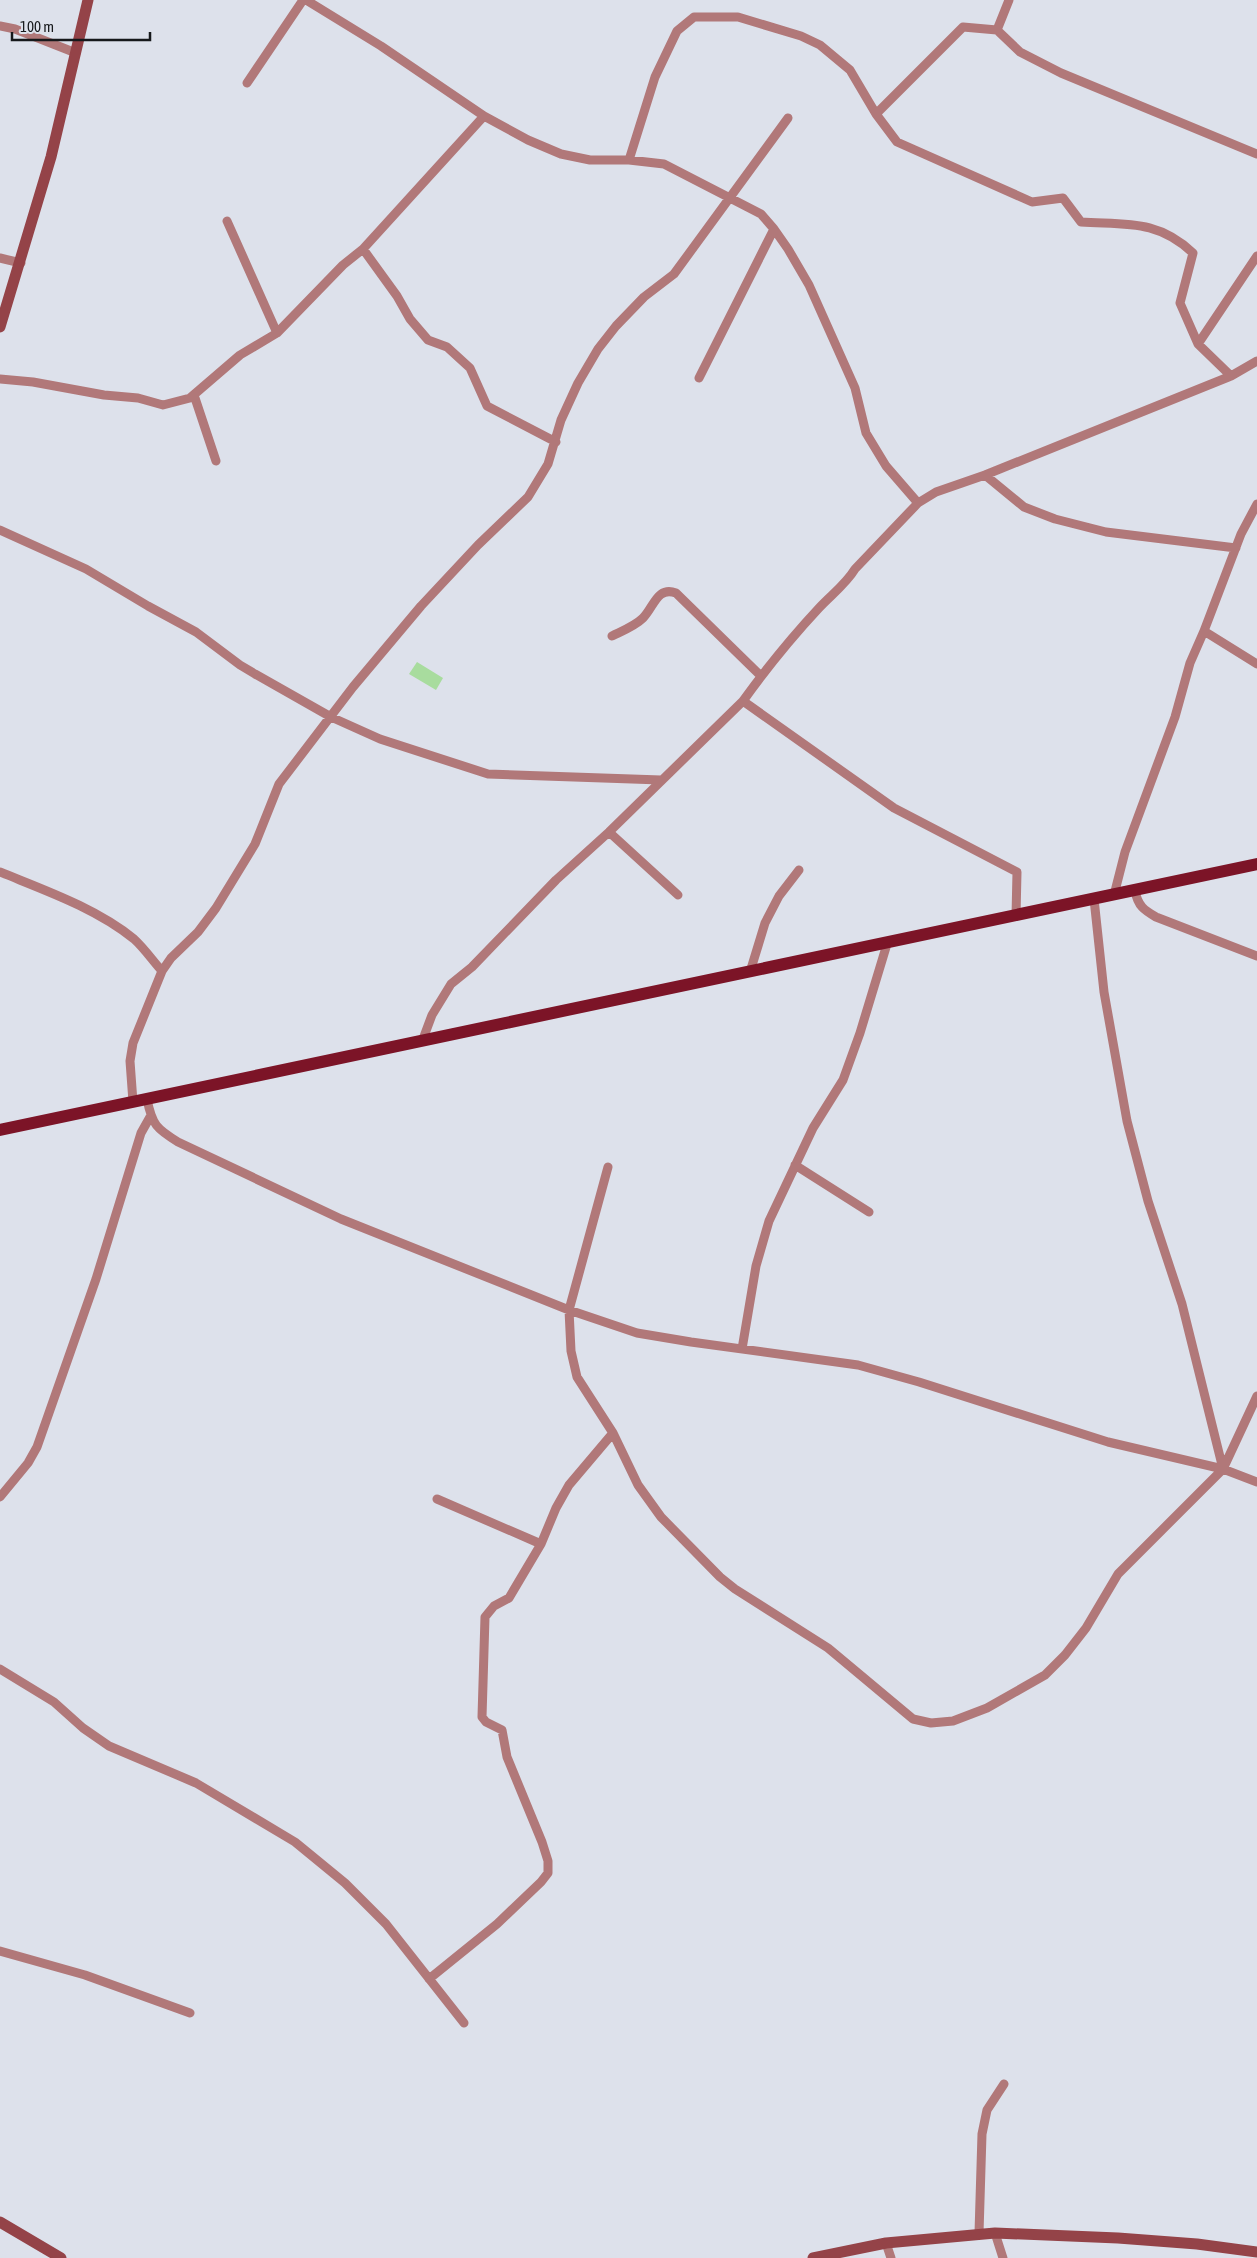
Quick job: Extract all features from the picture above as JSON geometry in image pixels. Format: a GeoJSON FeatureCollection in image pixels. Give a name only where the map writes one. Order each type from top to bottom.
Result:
{"type":"FeatureCollection","features":[{"type":"Feature","properties":{"kind":"main road"},"geometry":{"type":"LineString","coordinates":[[0,328],[21,263],[51,157],[88,0]]}},
{"type":"Feature","properties":{"kind":"main road"},"geometry":{"type":"LineString","coordinates":[[0,1130],[887,944],[1257,864]]}},
{"type":"Feature","properties":{"kind":"main road"},"geometry":{"type":"LineString","coordinates":[[0,2222],[60,2258]]}},
{"type":"Feature","properties":{"kind":"main road"},"geometry":{"type":"LineString","coordinates":[[813,2258],[886,2243],[979,2233],[1118,2238],[1197,2244],[1257,2252]]}},
{"type":"Feature","properties":{"kind":"street"},"geometry":{"type":"LineString","coordinates":[[247,83],[305,0],[380,46],[484,116],[528,140],[561,154],[590,160],[629,160],[664,164],[731,197],[760,214],[774,229],[809,285],[855,388],[866,433],[886,466],[918,503]]}},
{"type":"Feature","properties":{"kind":"street"},"geometry":{"type":"LineString","coordinates":[[997,30],[1009,0]]}},
{"type":"Feature","properties":{"kind":"street"},"geometry":{"type":"LineString","coordinates":[[629,160],[654,76],[677,31],[694,17],[738,17],[801,36],[820,45],[850,70],[876,114],[897,142],[1032,202],[1063,198],[1081,222],[1132,223],[1157,229],[1186,246],[1193,253],[1180,303],[1198,344],[1231,376]]}},
{"type":"Feature","properties":{"kind":"street"},"geometry":{"type":"LineString","coordinates":[[0,26],[15,29],[76,53]]}},
{"type":"Feature","properties":{"kind":"street"},"geometry":{"type":"LineString","coordinates":[[876,114],[963,27],[997,30],[1020,52],[1061,72],[1257,154]]}},
{"type":"Feature","properties":{"kind":"street"},"geometry":{"type":"LineString","coordinates":[[0,379],[33,382],[104,395],[138,398],[163,405],[190,398],[240,355],[277,332],[343,265],[364,249],[484,116]]}},
{"type":"Feature","properties":{"kind":"street"},"geometry":{"type":"LineString","coordinates":[[133,1102],[130,1061],[133,1044],[162,971],[171,958],[198,932],[216,908],[255,844],[279,784],[353,687],[422,606],[478,546],[528,497],[548,464],[561,420],[598,349],[616,326],[644,297],[674,274],[788,118]]}},
{"type":"Feature","properties":{"kind":"street"},"geometry":{"type":"LineString","coordinates":[[227,220],[277,332]]}},
{"type":"Feature","properties":{"kind":"street"},"geometry":{"type":"LineString","coordinates":[[699,378],[774,229]]}},
{"type":"Feature","properties":{"kind":"street"},"geometry":{"type":"LineString","coordinates":[[364,249],[397,296],[410,319],[428,340],[447,347],[470,368],[487,406],[556,442]]}},
{"type":"Feature","properties":{"kind":"street"},"geometry":{"type":"LineString","coordinates":[[1198,344],[1257,256]]}},
{"type":"Feature","properties":{"kind":"street"},"geometry":{"type":"LineString","coordinates":[[0,258],[21,263]]}},
{"type":"Feature","properties":{"kind":"street"},"geometry":{"type":"LineString","coordinates":[[423,1040],[432,1014],[451,984],[482,957],[556,880],[609,832],[743,701],[761,676],[819,608],[850,578],[856,569],[918,503],[936,492],[985,475],[1231,376],[1257,361]]}},
{"type":"Feature","properties":{"kind":"street"},"geometry":{"type":"LineString","coordinates":[[194,395],[216,461]]}},
{"type":"Feature","properties":{"kind":"street"},"geometry":{"type":"LineString","coordinates":[[985,475],[1024,507],[1055,519],[1106,532],[1236,548]]}},
{"type":"Feature","properties":{"kind":"street"},"geometry":{"type":"LineString","coordinates":[[1114,895],[1124,852],[1175,717],[1190,664],[1240,534],[1257,504]]}},
{"type":"Feature","properties":{"kind":"street"},"geometry":{"type":"LineString","coordinates":[[0,530],[86,569],[196,632],[240,665],[331,718],[380,739],[488,774],[661,780]]}},
{"type":"Feature","properties":{"kind":"street"},"geometry":{"type":"LineString","coordinates":[[612,636],[642,619],[658,596],[664,591],[670,590],[676,593],[761,676]]}},
{"type":"Feature","properties":{"kind":"street"},"geometry":{"type":"LineString","coordinates":[[1204,631],[1257,664]]}},
{"type":"Feature","properties":{"kind":"street"},"geometry":{"type":"LineString","coordinates":[[743,701],[894,808],[1017,872],[1016,916]]}},
{"type":"Feature","properties":{"kind":"street"},"geometry":{"type":"LineString","coordinates":[[609,832],[678,894]]}},
{"type":"Feature","properties":{"kind":"street"},"geometry":{"type":"LineString","coordinates":[[750,972],[765,923],[779,896],[799,870]]}},
{"type":"Feature","properties":{"kind":"street"},"geometry":{"type":"LineString","coordinates":[[0,872],[75,903],[113,926],[134,940],[162,971]]}},
{"type":"Feature","properties":{"kind":"street"},"geometry":{"type":"LineString","coordinates":[[1134,891],[1137,902],[1142,909],[1156,917],[1257,956]]}},
{"type":"Feature","properties":{"kind":"street"},"geometry":{"type":"LineString","coordinates":[[1094,899],[1104,992],[1127,1121],[1148,1201],[1182,1304],[1223,1469]]}},
{"type":"Feature","properties":{"kind":"street"},"geometry":{"type":"LineString","coordinates":[[742,1350],[756,1266],[769,1221],[814,1128],[843,1080],[860,1033],[887,944]]}},
{"type":"Feature","properties":{"kind":"street"},"geometry":{"type":"LineString","coordinates":[[147,1099],[150,1117],[158,1129],[178,1142],[341,1219],[570,1310],[637,1333],[742,1350],[858,1365],[920,1382],[1108,1442],[1223,1469],[1257,1482]]}},
{"type":"Feature","properties":{"kind":"street"},"geometry":{"type":"LineString","coordinates":[[0,1497],[28,1463],[37,1447],[96,1279],[141,1133],[150,1117]]}},
{"type":"Feature","properties":{"kind":"street"},"geometry":{"type":"LineString","coordinates":[[795,1166],[869,1212]]}},
{"type":"Feature","properties":{"kind":"street"},"geometry":{"type":"LineString","coordinates":[[608,1167],[570,1310],[571,1350],[577,1377],[613,1433],[638,1485],[661,1517],[720,1577],[735,1589],[828,1648],[913,1718],[931,1723],[953,1721],[987,1708],[1045,1674],[1064,1655],[1086,1628],[1118,1574],[1223,1469],[1257,1396]]}},
{"type":"Feature","properties":{"kind":"street"},"geometry":{"type":"LineString","coordinates":[[429,1979],[497,1924],[548,1873],[548,1861],[542,1842],[507,1758],[502,1730],[486,1722],[482,1717],[485,1617],[494,1606],[509,1598],[541,1544],[556,1508],[569,1484],[613,1433]]}},
{"type":"Feature","properties":{"kind":"street"},"geometry":{"type":"LineString","coordinates":[[437,1499],[541,1544]]}},
{"type":"Feature","properties":{"kind":"street"},"geometry":{"type":"LineString","coordinates":[[0,1669],[54,1702],[83,1728],[109,1746],[196,1783],[295,1842],[345,1883],[386,1924],[464,2023]]}},
{"type":"Feature","properties":{"kind":"street"},"geometry":{"type":"LineString","coordinates":[[0,1951],[86,1975],[190,2014]]}},
{"type":"Feature","properties":{"kind":"street"},"geometry":{"type":"LineString","coordinates":[[979,2233],[982,2134],[987,2110],[1004,2084]]}},
{"type":"Feature","properties":{"kind":"street"},"geometry":{"type":"LineString","coordinates":[[995,2233],[1003,2258]]}},
{"type":"Feature","properties":{"kind":"street"},"geometry":{"type":"LineString","coordinates":[[886,2243],[890,2258]]}},
{"type":"Feature","properties":{"kind":"green space"},"geometry":{"type":"Polygon","coordinates":[[[417,662],[443,678],[436,690],[409,674],[417,662]]]}}]}
